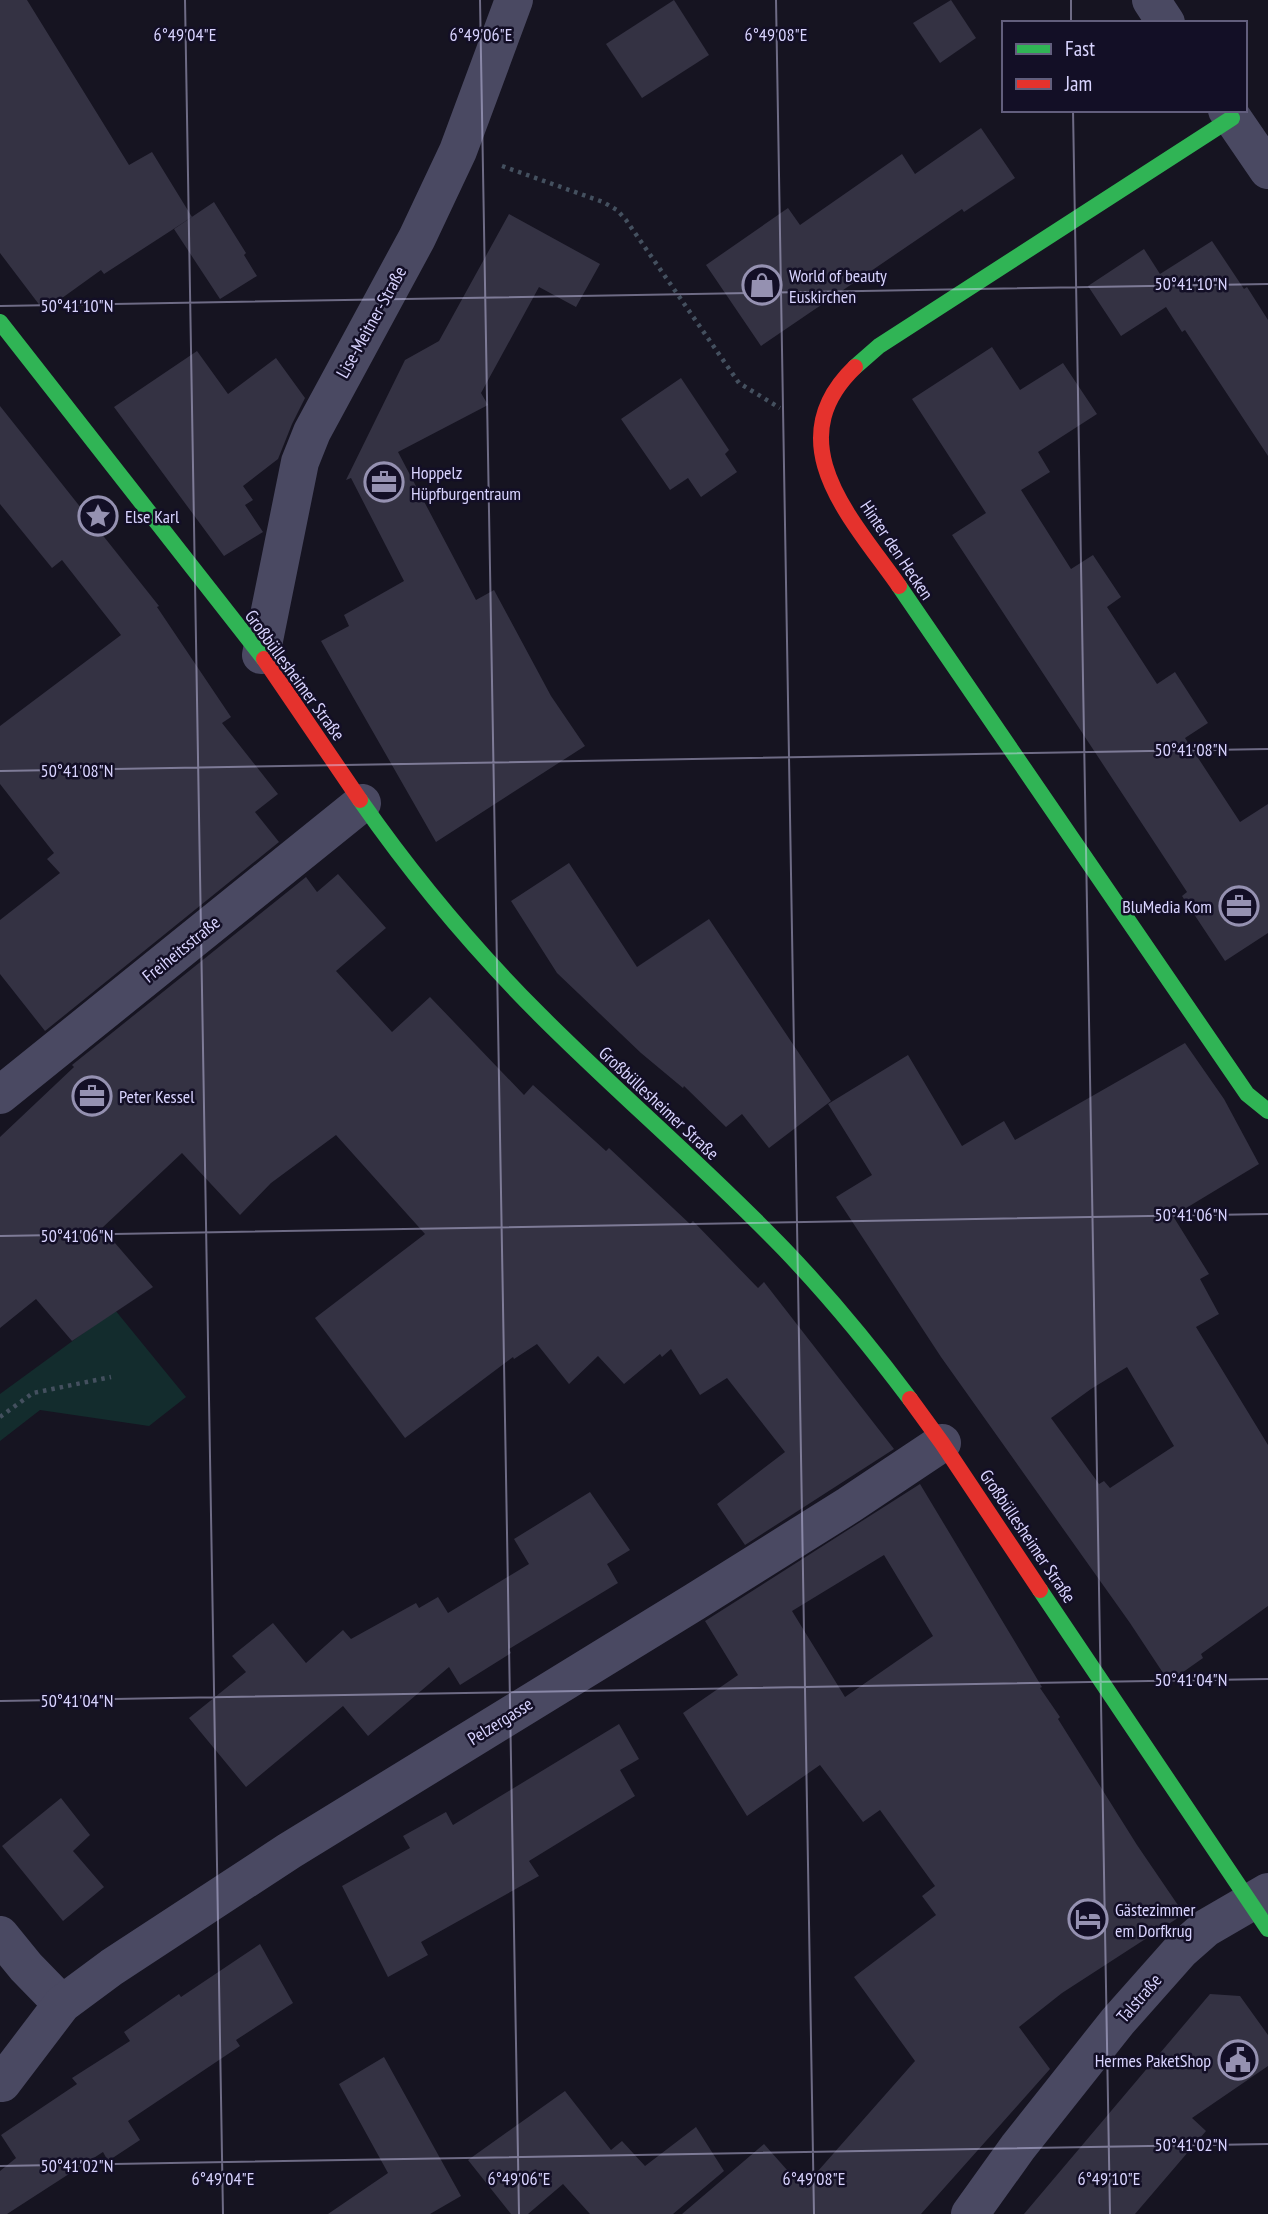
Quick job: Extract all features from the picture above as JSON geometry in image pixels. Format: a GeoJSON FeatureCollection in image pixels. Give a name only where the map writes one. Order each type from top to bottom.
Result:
{"type":"FeatureCollection","features":[{"type":"Feature","properties":{"kind":"street","name":"Lise-Meitner-Straße"},"geometry":{"type":"LineString","coordinates":[[261,655],[300,462],[328,398],[417,238],[458,151],[514,0]]}},
{"type":"Feature","properties":{"kind":"street"},"geometry":{"type":"LineString","coordinates":[[1151,0],[1165,21]]}},
{"type":"Feature","properties":{"kind":"street"},"geometry":{"type":"LineString","coordinates":[[1230,114],[1268,170]]}},
{"type":"Feature","properties":{"kind":"street","name":"Hinter den Hecken"},"geometry":{"type":"LineString","coordinates":[[1230,114],[878,346],[855,364],[830,396],[823,413],[821,453],[825,472],[860,531],[1247,1094],[1268,1111]]}},
{"type":"Feature","properties":{"kind":"street","name":"Großbüllesheimer Straße"},"geometry":{"type":"LineString","coordinates":[[0,322],[261,655],[406,863],[499,972],[621,1096],[700,1167],[785,1250],[878,1356],[942,1443],[1262,1908]]}},
{"type":"Feature","properties":{"kind":"street","name":"Freiheitsstraße"},"geometry":{"type":"LineString","coordinates":[[0,1095],[362,803]]}},
{"type":"Feature","properties":{"kind":"street","name":"Pelzergasse"},"geometry":{"type":"LineString","coordinates":[[2,2083],[62,2004],[112,1967],[289,1851],[696,1601],[942,1443]]}},
{"type":"Feature","properties":{"kind":"street","name":"Talstraße"},"geometry":{"type":"LineString","coordinates":[[970,2214],[1018,2147],[1101,2042],[1181,1950],[1206,1928],[1262,1908]]}},
{"type":"Feature","properties":{"kind":"street"},"geometry":{"type":"LineString","coordinates":[[0,1935],[62,2004]]}},
{"type":"Feature","properties":{"kind":"path"},"geometry":{"type":"LineString","coordinates":[[458,151],[603,202],[617,210],[739,383],[821,433]]}},
{"type":"Feature","properties":{"kind":"path"},"geometry":{"type":"LineString","coordinates":[[0,1418],[33,1393],[111,1377]]}},
{"type":"Feature","properties":{"kind":"green space"},"geometry":{"type":"Polygon","coordinates":[[[115,1310],[186,1397],[149,1426],[40,1410],[0,1441],[0,1394],[115,1310]]]}},
{"type":"Feature","properties":{"kind":"building"},"geometry":{"type":"Polygon","coordinates":[[[0,0],[27,0],[129,165],[152,152],[192,217],[104,274],[101,270],[44,311],[0,253],[0,0]]]}},
{"type":"Feature","properties":{"kind":"building"},"geometry":{"type":"Polygon","coordinates":[[[674,0],[709,55],[642,98],[606,44],[674,0]]]}},
{"type":"Feature","properties":{"kind":"building"},"geometry":{"type":"Polygon","coordinates":[[[951,0],[976,38],[940,63],[913,23],[951,0]]]}},
{"type":"Feature","properties":{"kind":"building"},"geometry":{"type":"Polygon","coordinates":[[[981,128],[1015,178],[964,212],[962,209],[761,346],[706,265],[788,208],[800,225],[902,154],[915,174],[981,128]]]}},
{"type":"Feature","properties":{"kind":"building"},"geometry":{"type":"Polygon","coordinates":[[[214,202],[257,276],[220,299],[174,229],[214,202]]]}},
{"type":"Feature","properties":{"kind":"building"},"geometry":{"type":"Polygon","coordinates":[[[509,214],[600,264],[576,307],[539,287],[481,393],[488,405],[398,452],[476,600],[494,590],[551,696],[585,746],[436,842],[321,641],[349,626],[344,615],[404,581],[351,478],[346,480],[405,360],[439,341],[509,214]]]}},
{"type":"Feature","properties":{"kind":"building"},"geometry":{"type":"Polygon","coordinates":[[[1212,241],[1268,320],[1268,456],[1185,330],[1182,332],[1166,307],[1121,336],[1088,286],[1144,249],[1160,274],[1212,241]]]}},
{"type":"Feature","properties":{"kind":"building"},"geometry":{"type":"Polygon","coordinates":[[[992,347],[1020,390],[1063,363],[1097,414],[1038,452],[1050,472],[1021,490],[1071,569],[1093,555],[1121,597],[1107,607],[1157,684],[1175,672],[1208,723],[1185,738],[1240,822],[1268,804],[1268,933],[1225,961],[1182,896],[1187,892],[952,535],[986,513],[912,399],[992,347]]]}},
{"type":"Feature","properties":{"kind":"building"},"geometry":{"type":"Polygon","coordinates":[[[197,351],[228,394],[276,358],[305,398],[278,459],[243,486],[253,500],[245,505],[263,532],[224,556],[114,407],[197,351]]]}},
{"type":"Feature","properties":{"kind":"building"},"geometry":{"type":"Polygon","coordinates":[[[681,378],[729,450],[725,454],[737,472],[701,497],[688,478],[670,490],[621,419],[681,378]]]}},
{"type":"Feature","properties":{"kind":"building"},"geometry":{"type":"Polygon","coordinates":[[[0,406],[159,606],[157,607],[231,717],[222,723],[278,794],[255,812],[279,842],[45,1031],[0,974],[0,920],[60,873],[47,859],[54,853],[0,784],[0,726],[121,635],[62,560],[52,568],[0,504],[0,406]]]}},
{"type":"Feature","properties":{"kind":"building"},"geometry":{"type":"Polygon","coordinates":[[[569,863],[637,967],[709,919],[831,1101],[769,1148],[742,1114],[726,1127],[684,1086],[683,1088],[641,1053],[557,973],[511,901],[569,863]]]}},
{"type":"Feature","properties":{"kind":"building"},"geometry":{"type":"Polygon","coordinates":[[[338,874],[386,928],[336,971],[392,1032],[430,997],[524,1095],[533,1085],[606,1151],[609,1148],[690,1224],[693,1221],[758,1288],[764,1282],[894,1449],[745,1545],[717,1504],[785,1452],[727,1378],[700,1395],[671,1349],[662,1357],[660,1354],[624,1384],[598,1356],[569,1384],[537,1344],[514,1359],[513,1357],[405,1438],[315,1318],[425,1234],[336,1135],[271,1183],[240,1215],[182,1153],[102,1228],[153,1287],[72,1341],[36,1299],[0,1328],[0,1137],[74,1067],[72,1065],[306,877],[317,892],[338,874]]]}},
{"type":"Feature","properties":{"kind":"building"},"geometry":{"type":"Polygon","coordinates":[[[1185,1043],[1224,1099],[1259,1164],[1173,1216],[1209,1274],[1200,1279],[1219,1314],[1196,1327],[1268,1445],[1268,1606],[1201,1654],[1203,1658],[1169,1682],[941,1357],[836,1197],[872,1175],[828,1104],[908,1055],[962,1146],[1004,1121],[1015,1140],[1185,1043]],[[1127,1367],[1051,1418],[1099,1484],[1104,1481],[1110,1488],[1174,1446],[1127,1367]]]}},
{"type":"Feature","properties":{"kind":"building"},"geometry":{"type":"Polygon","coordinates":[[[920,1484],[1042,1687],[1040,1688],[1060,1717],[1058,1719],[1184,1914],[1062,1993],[1019,2027],[1050,2069],[921,2214],[682,2214],[764,2144],[803,2188],[915,2061],[854,1977],[936,1915],[922,1896],[935,1886],[880,1810],[863,1822],[820,1765],[747,1816],[683,1713],[738,1675],[705,1621],[920,1484]],[[884,1555],[792,1611],[845,1697],[933,1636],[884,1555]]]}},
{"type":"Feature","properties":{"kind":"building"},"geometry":{"type":"Polygon","coordinates":[[[590,1492],[630,1550],[607,1564],[618,1583],[509,1649],[511,1653],[460,1685],[449,1667],[368,1736],[343,1706],[246,1787],[189,1718],[246,1672],[232,1656],[273,1623],[306,1663],[343,1630],[351,1639],[416,1603],[419,1608],[438,1597],[448,1613],[529,1564],[514,1539],[590,1492]]]}},
{"type":"Feature","properties":{"kind":"building"},"geometry":{"type":"Polygon","coordinates":[[[619,1724],[639,1759],[620,1770],[635,1796],[529,1861],[539,1876],[421,1942],[428,1955],[388,1977],[342,1886],[410,1848],[403,1836],[446,1812],[453,1825],[619,1724]]]}},
{"type":"Feature","properties":{"kind":"building"},"geometry":{"type":"Polygon","coordinates":[[[61,1798],[90,1835],[73,1851],[104,1887],[63,1921],[2,1846],[61,1798]]]}},
{"type":"Feature","properties":{"kind":"building"},"geometry":{"type":"Polygon","coordinates":[[[260,1944],[293,2003],[236,2040],[240,2046],[128,2121],[140,2140],[108,2161],[103,2152],[7,2214],[0,2214],[0,2171],[16,2158],[1,2135],[77,2084],[72,2078],[130,2041],[124,2032],[260,1944]]]}},
{"type":"Feature","properties":{"kind":"building"},"geometry":{"type":"Polygon","coordinates":[[[1210,1994],[1240,1996],[1268,2035],[1268,2066],[1192,2118],[1206,2131],[1135,2214],[1024,2214],[1210,1994]]]}},
{"type":"Feature","properties":{"kind":"building"},"geometry":{"type":"Polygon","coordinates":[[[384,2057],[461,2196],[430,2214],[328,2214],[388,2173],[339,2084],[384,2057]]]}},
{"type":"Feature","properties":{"kind":"building"},"geometry":{"type":"Polygon","coordinates":[[[565,2091],[611,2150],[622,2141],[645,2166],[696,2127],[724,2171],[673,2214],[590,2214],[563,2184],[528,2214],[511,2214],[468,2160],[565,2091]]]}},
{"type":"Feature","properties":{"kind":"traffic: fast"},"geometry":{"type":"LineString","coordinates":[[855,367],[879,346],[1232,118]]}},
{"type":"Feature","properties":{"kind":"traffic: fast"},"geometry":{"type":"LineString","coordinates":[[0,322],[264,659]]}},
{"type":"Feature","properties":{"kind":"traffic: fast"},"geometry":{"type":"LineString","coordinates":[[899,586],[1247,1094],[1268,1111]]}},
{"type":"Feature","properties":{"kind":"traffic: fast"},"geometry":{"type":"LineString","coordinates":[[360,800],[423,884],[491,964],[570,1045],[784,1249],[849,1322],[910,1399]]}},
{"type":"Feature","properties":{"kind":"traffic: fast"},"geometry":{"type":"LineString","coordinates":[[1040,1590],[1268,1929]]}},
{"type":"Feature","properties":{"kind":"traffic: jam"},"geometry":{"type":"LineString","coordinates":[[855,367],[832,396],[822,424],[822,452],[830,480],[844,508],[899,586]]}},
{"type":"Feature","properties":{"kind":"traffic: jam"},"geometry":{"type":"LineString","coordinates":[[264,659],[360,800]]}},
{"type":"Feature","properties":{"kind":"traffic: jam"},"geometry":{"type":"LineString","coordinates":[[910,1399],[1040,1590]]}},
{"type":"Feature","properties":{"kind":"place","name":"World of beauty Euskirchen"},"geometry":{"type":"Point","coordinates":[762,285]}},
{"type":"Feature","properties":{"kind":"place","name":"Hoppelz Hüpfburgentraum"},"geometry":{"type":"Point","coordinates":[384,482]}},
{"type":"Feature","properties":{"kind":"place","name":"Else Karl"},"geometry":{"type":"Point","coordinates":[98,516]}},
{"type":"Feature","properties":{"kind":"place","name":"BluMedia Kom"},"geometry":{"type":"Point","coordinates":[1239,906]}},
{"type":"Feature","properties":{"kind":"place","name":"Peter Kessel"},"geometry":{"type":"Point","coordinates":[92,1096]}},
{"type":"Feature","properties":{"kind":"place","name":"Gästezimmer em Dorfkrug"},"geometry":{"type":"Point","coordinates":[1088,1919]}},
{"type":"Feature","properties":{"kind":"place","name":"Hermes PaketShop"},"geometry":{"type":"Point","coordinates":[1238,2060]}}]}
